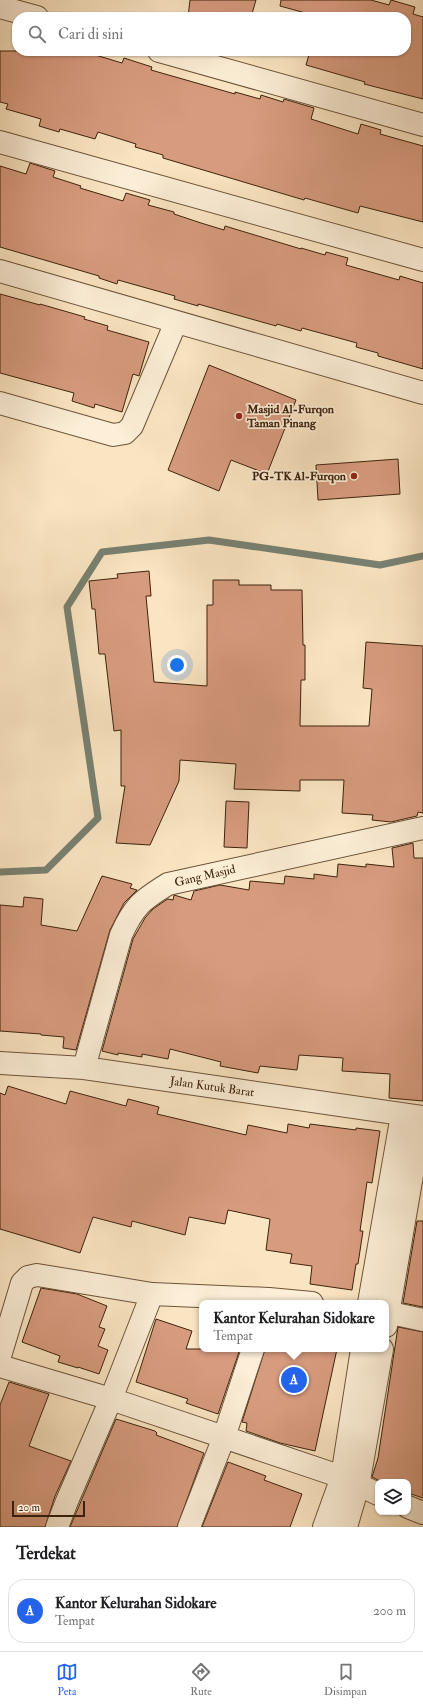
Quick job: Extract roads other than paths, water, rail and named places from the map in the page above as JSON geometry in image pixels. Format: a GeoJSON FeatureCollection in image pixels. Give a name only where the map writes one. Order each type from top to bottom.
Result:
{"type":"FeatureCollection","features":[{"type":"Feature","properties":{"kind":"street"},"geometry":{"type":"LineString","coordinates":[[0,7],[18,12]]}},
{"type":"Feature","properties":{"kind":"street"},"geometry":{"type":"LineString","coordinates":[[177,56],[423,125]]}},
{"type":"Feature","properties":{"kind":"street"},"geometry":{"type":"LineString","coordinates":[[0,142],[423,260]]}},
{"type":"Feature","properties":{"kind":"street"},"geometry":{"type":"LineString","coordinates":[[0,271],[423,393]]}},
{"type":"Feature","properties":{"kind":"street"},"geometry":{"type":"LineString","coordinates":[[0,403],[113,435],[125,433],[132,426],[176,322]]}},
{"type":"Feature","properties":{"kind":"street","name":"Gang Masjid"},"geometry":{"type":"LineString","coordinates":[[84,1068],[121,935],[130,917],[145,898],[168,884],[423,828]]}},
{"type":"Feature","properties":{"kind":"street","name":"Jalan Kutuk Barat"},"geometry":{"type":"LineString","coordinates":[[0,1062],[84,1068],[416,1116]]}},
{"type":"Feature","properties":{"kind":"street"},"geometry":{"type":"LineString","coordinates":[[384,1300],[416,1116]]}},
{"type":"Feature","properties":{"kind":"street"},"geometry":{"type":"LineString","coordinates":[[0,1356],[22,1283],[28,1278],[37,1275],[152,1294],[252,1300]]}},
{"type":"Feature","properties":{"kind":"street"},"geometry":{"type":"LineString","coordinates":[[57,1527],[111,1399],[152,1294]]}},
{"type":"Feature","properties":{"kind":"street"},"geometry":{"type":"LineString","coordinates":[[389,1314],[423,1320]]}},
{"type":"Feature","properties":{"kind":"street"},"geometry":{"type":"LineString","coordinates":[[189,1527],[224,1437],[252,1352]]}},
{"type":"Feature","properties":{"kind":"street"},"geometry":{"type":"LineString","coordinates":[[346,1527],[362,1352]]}},
{"type":"Feature","properties":{"kind":"street"},"geometry":{"type":"LineString","coordinates":[[324,1527],[350,1481],[381,1352]]}},
{"type":"Feature","properties":{"kind":"street"},"geometry":{"type":"LineString","coordinates":[[0,1366],[111,1399],[224,1437],[350,1481],[375,1493]]}},
{"type":"Feature","properties":{"kind":"street"},"geometry":{"type":"LineString","coordinates":[[411,1508],[423,1514]]}},
{"type":"Feature","properties":{"kind":"waterway"},"geometry":{"type":"LineString","coordinates":[[0,872],[46,870],[98,818],[67,607],[102,552],[209,540],[380,565],[423,556]]}},
{"type":"Feature","properties":{"kind":"place","name":"Masjid Al-Furqon Taman Pinang"},"geometry":{"type":"Point","coordinates":[239,416]}},
{"type":"Feature","properties":{"kind":"place","name":"PG-TK Al-Furqon"},"geometry":{"type":"Point","coordinates":[354,476]}},
{"type":"Feature","properties":{"kind":"place","name":"Kantor Kelurahan Sidokare"},"geometry":{"type":"Point","coordinates":[294,1380]}}]}
